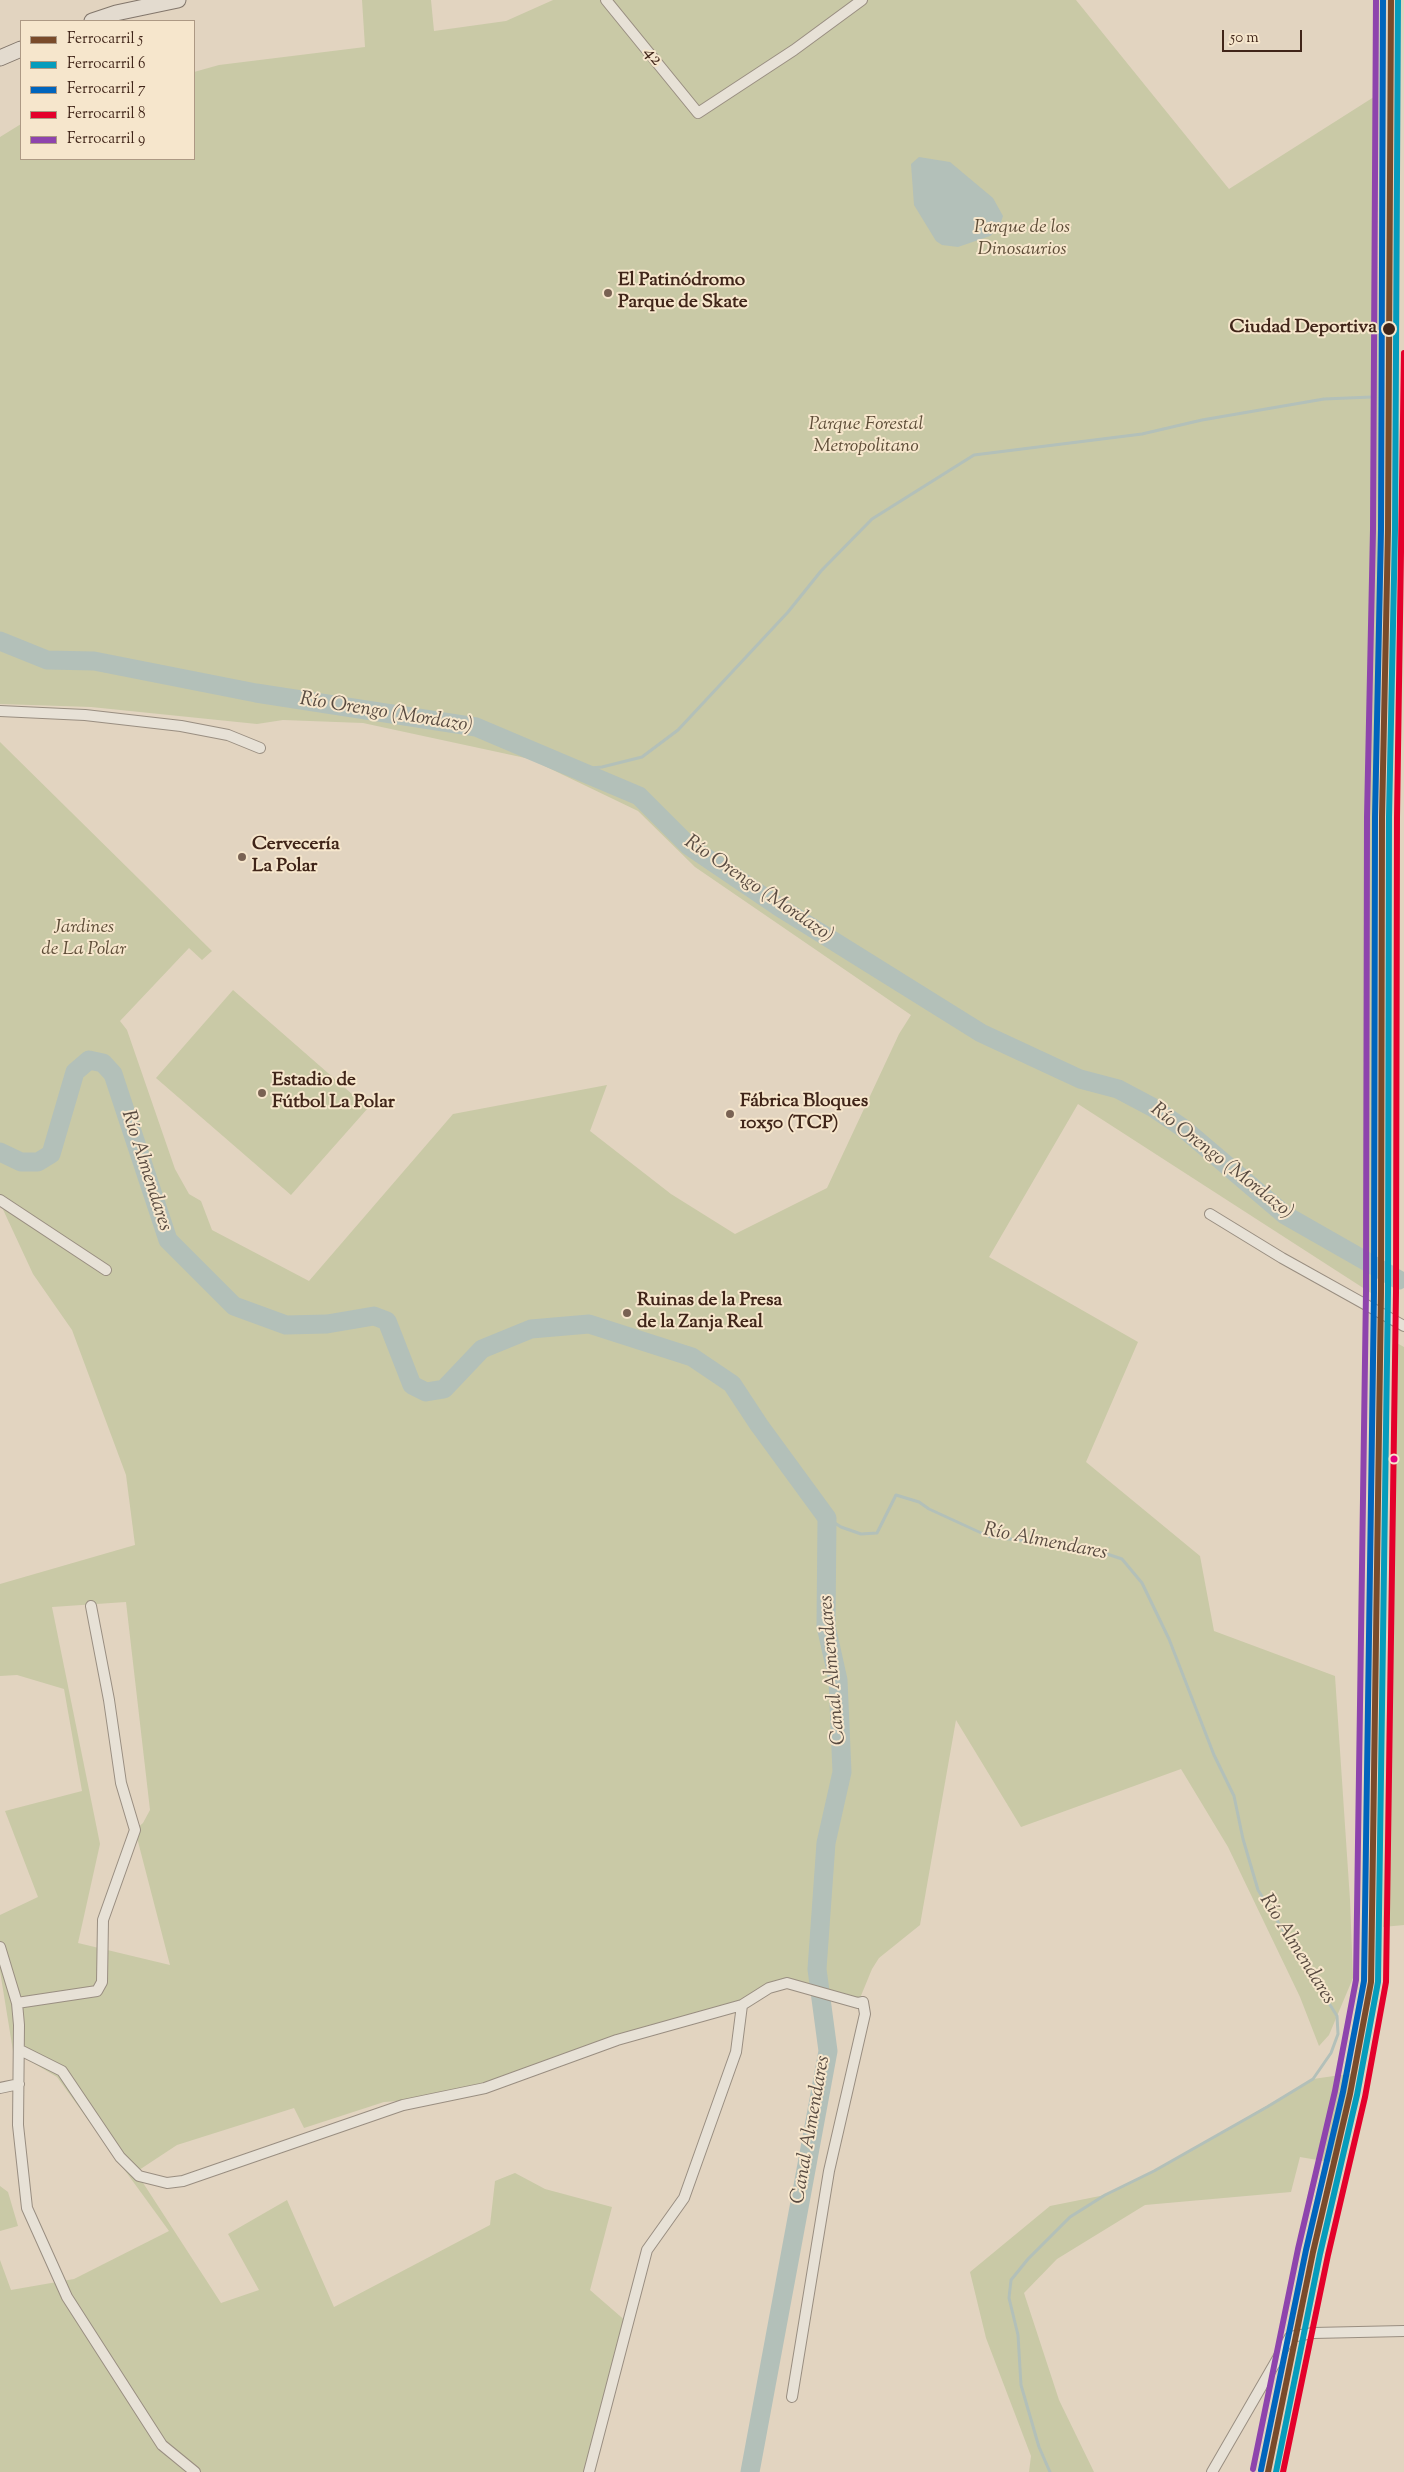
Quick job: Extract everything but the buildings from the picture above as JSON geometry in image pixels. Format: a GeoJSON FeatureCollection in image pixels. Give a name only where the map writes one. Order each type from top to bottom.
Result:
{"type":"FeatureCollection","features":[{"type":"Feature","properties":{"kind":"main road"},"geometry":{"type":"LineString","coordinates":[[95,20],[116,13],[178,0]]}},
{"type":"Feature","properties":{"kind":"main road"},"geometry":{"type":"LineString","coordinates":[[0,58],[20,49]]}},
{"type":"Feature","properties":{"kind":"street","name":"42"},"geometry":{"type":"LineString","coordinates":[[606,0],[698,113],[794,50],[862,0]]}},
{"type":"Feature","properties":{"kind":"street"},"geometry":{"type":"LineString","coordinates":[[0,711],[85,715],[181,726],[228,735],[260,748]]}},
{"type":"Feature","properties":{"kind":"street"},"geometry":{"type":"LineString","coordinates":[[0,1200],[106,1270]]}},
{"type":"Feature","properties":{"kind":"street"},"geometry":{"type":"LineString","coordinates":[[1210,1214],[1282,1258],[1404,1326]]}},
{"type":"Feature","properties":{"kind":"street"},"geometry":{"type":"LineString","coordinates":[[16,2003],[96,1992],[102,1982],[103,1920],[135,1830],[121,1783],[109,1700],[91,1606]]}},
{"type":"Feature","properties":{"kind":"street"},"geometry":{"type":"LineString","coordinates":[[0,1947],[16,2003],[20,2050],[18,2125],[27,2208],[67,2297],[162,2445],[195,2472]]}},
{"type":"Feature","properties":{"kind":"street"},"geometry":{"type":"LineString","coordinates":[[20,2050],[62,2071],[120,2157],[140,2176],[167,2183],[183,2181],[404,2106],[485,2088],[617,2040],[742,2005],[769,1988],[787,1983],[858,2003],[863,2002],[865,2014],[829,2171],[792,2397]]}},
{"type":"Feature","properties":{"kind":"street"},"geometry":{"type":"LineString","coordinates":[[589,2472],[647,2250],[684,2198],[736,2052],[742,2005]]}},
{"type":"Feature","properties":{"kind":"street"},"geometry":{"type":"LineString","coordinates":[[0,2088],[19,2084]]}},
{"type":"Feature","properties":{"kind":"street"},"geometry":{"type":"LineString","coordinates":[[1212,2472],[1290,2336],[1404,2331]]}},
{"type":"Feature","properties":{"kind":"green space"},"geometry":{"type":"Polygon","coordinates":[[[362,0],[431,0],[434,31],[506,21],[553,0],[606,0],[608,2],[613,0],[1076,0],[1229,189],[1377,95],[1379,666],[1371,1293],[1078,1104],[989,1257],[1138,1342],[1086,1462],[1200,1556],[1214,1631],[1335,1676],[1350,1900],[1353,1978],[1329,2035],[1319,2046],[1300,1997],[1228,1847],[1181,1769],[1021,1827],[956,1720],[920,1925],[879,1958],[872,1969],[858,2003],[787,1983],[742,2005],[439,2098],[384,2102],[304,2128],[294,2108],[177,2145],[136,2172],[221,2303],[259,2290],[228,2234],[287,2200],[334,2307],[490,2225],[495,2181],[515,2173],[545,2189],[612,2207],[590,2290],[628,2323],[589,2472],[0,2472],[0,2260],[11,2290],[74,2279],[169,2231],[57,2077],[13,2051],[0,1971],[0,1915],[38,1897],[5,1811],[82,1791],[64,1689],[17,1675],[0,1676],[0,1584],[135,1545],[126,1475],[72,1330],[33,1274],[0,1203],[0,742],[212,951],[202,960],[189,948],[120,1021],[127,1030],[175,1169],[189,1194],[201,1201],[212,1230],[309,1281],[453,1114],[607,1085],[590,1131],[671,1194],[735,1234],[827,1188],[899,1034],[911,1015],[695,867],[638,811],[530,759],[363,723],[283,720],[257,724],[91,707],[0,704],[0,137],[20,125],[20,160],[195,160],[195,72],[219,65],[365,47],[362,0]],[[126,1602],[52,1607],[100,1844],[78,1943],[170,1965],[135,1830],[143,1823],[150,1810],[126,1602]]]}},
{"type":"Feature","properties":{"kind":"green space","name":"Estadio de Fútbol La Polar"},"geometry":{"type":"Polygon","coordinates":[[[233,990],[368,1108],[291,1195],[156,1078],[233,990]]]}},
{"type":"Feature","properties":{"kind":"green space"},"geometry":{"type":"Polygon","coordinates":[[[1393,1341],[1404,1347],[1404,1925],[1383,1927],[1393,1341]]]}},
{"type":"Feature","properties":{"kind":"green space"},"geometry":{"type":"Polygon","coordinates":[[[1355,2073],[1335,2163],[1300,2157],[1291,2192],[1145,2205],[1057,2259],[1024,2293],[1059,2400],[1094,2472],[1029,2472],[1031,2456],[986,2338],[970,2272],[1050,2206],[1105,2195],[1154,2171],[1313,2079],[1355,2073]]]}},
{"type":"Feature","properties":{"kind":"green space"},"geometry":{"type":"Polygon","coordinates":[[[0,2186],[8,2192],[18,2226],[0,2231],[0,2186]]]}},
{"type":"Feature","properties":{"kind":"shaded area"},"geometry":{"type":"Polygon","coordinates":[[[919,157],[950,162],[993,198],[1003,216],[999,228],[990,236],[958,247],[942,245],[936,241],[914,205],[911,164],[919,157]]]}},
{"type":"Feature","properties":{"kind":"waterway"},"geometry":{"type":"LineString","coordinates":[[579,769],[602,767],[642,757],[678,730],[788,612],[821,571],[872,519],[974,455],[1142,434],[1202,420],[1324,399],[1372,397]]}},
{"type":"Feature","properties":{"kind":"waterway","name":"Río Orengo (Mordazo)"},"geometry":{"type":"LineString","coordinates":[[0,641],[47,660],[94,661],[256,693],[476,727],[639,796],[689,846],[779,907],[981,1033],[1080,1079],[1118,1089],[1152,1107],[1183,1128],[1285,1215],[1399,1280]]}},
{"type":"Feature","properties":{"kind":"waterway","name":"Río Almendares"},"geometry":{"type":"LineString","coordinates":[[0,1152],[21,1162],[38,1162],[51,1154],[75,1072],[89,1060],[103,1063],[113,1074],[168,1240],[234,1306],[286,1325],[327,1324],[374,1316],[387,1321],[412,1385],[426,1392],[444,1389],[482,1349],[531,1329],[589,1324],[692,1357],[732,1384],[759,1425],[827,1518],[826,1626],[838,1680],[842,1772],[826,1843],[817,1969],[828,2051],[750,2472]]}},
{"type":"Feature","properties":{"kind":"waterway","name":"Río Almendares"},"geometry":{"type":"LineString","coordinates":[[827,1518],[841,1527],[861,1534],[877,1533],[896,1495],[919,1502],[929,1509],[990,1537],[1086,1547],[1122,1559],[1142,1583],[1169,1639],[1214,1755],[1234,1796],[1243,1839],[1258,1890],[1337,2016],[1338,2034],[1331,2053],[1313,2079],[1154,2171],[1105,2195],[1070,2217],[1028,2259],[1011,2280],[1009,2298],[1018,2335],[1021,2385],[1039,2447],[1050,2472]]}},
{"type":"Feature","properties":{"kind":"rail line","name":"9"},"geometry":{"type":"LineString","coordinates":[[1253,2469],[1298,2249],[1335,2091],[1356,1980],[1366,1292],[1367,817],[1373,530],[1376,0]]}},
{"type":"Feature","properties":{"kind":"rail line","name":"7"},"geometry":{"type":"LineString","coordinates":[[1261,2470],[1306,2250],[1343,2092],[1364,1981],[1374,1292],[1375,817],[1381,530],[1383,0]]}},
{"type":"Feature","properties":{"kind":"rail line","name":"5"},"geometry":{"type":"LineString","coordinates":[[1268,2472],[1313,2252],[1350,2094],[1371,1982],[1381,1292],[1382,817],[1388,530],[1391,0]]}},
{"type":"Feature","properties":{"kind":"rail line","name":"6"},"geometry":{"type":"LineString","coordinates":[[1276,2472],[1320,2254],[1357,2095],[1378,1982],[1388,1292],[1389,817],[1395,530],[1398,0]]}},
{"type":"Feature","properties":{"kind":"rail line","name":"8"},"geometry":{"type":"LineString","coordinates":[[1283,2472],[1328,2255],[1365,2097],[1386,1982],[1396,1292],[1397,817],[1404,353]]}},
{"type":"Feature","properties":{"kind":"place","name":"El Patinódromo Parque de Skate"},"geometry":{"type":"Point","coordinates":[608,293]}},
{"type":"Feature","properties":{"kind":"place","name":"Ciudad Deportiva"},"geometry":{"type":"Point","coordinates":[1389,329]}},
{"type":"Feature","properties":{"kind":"place","name":"Cervecería La Polar"},"geometry":{"type":"Point","coordinates":[242,857]}},
{"type":"Feature","properties":{"kind":"place","name":"Estadio de Fútbol La Polar"},"geometry":{"type":"Point","coordinates":[262,1093]}},
{"type":"Feature","properties":{"kind":"place","name":"Fábrica Bloques 10x50 (TCP)"},"geometry":{"type":"Point","coordinates":[730,1114]}},
{"type":"Feature","properties":{"kind":"place","name":"Ruinas de la Presa de la Zanja Real"},"geometry":{"type":"Point","coordinates":[627,1313]}},
{"type":"Feature","properties":{"kind":"park label","name":"Parque de los Dinosaurios"},"geometry":{"type":"Point","coordinates":[1022,240]}},
{"type":"Feature","properties":{"kind":"park label","name":"Parque Forestal Metropolitano"},"geometry":{"type":"Point","coordinates":[866,437]}},
{"type":"Feature","properties":{"kind":"park label","name":"Jardines de La Polar"},"geometry":{"type":"Point","coordinates":[84,940]}},
{"type":"Feature","properties":{"kind":"water label","name":"Canal Almendares"},"geometry":{"type":"Point","coordinates":[834,1670]}},
{"type":"Feature","properties":{"kind":"water label","name":"Canal Almendares"},"geometry":{"type":"Point","coordinates":[812,2130]}}]}
